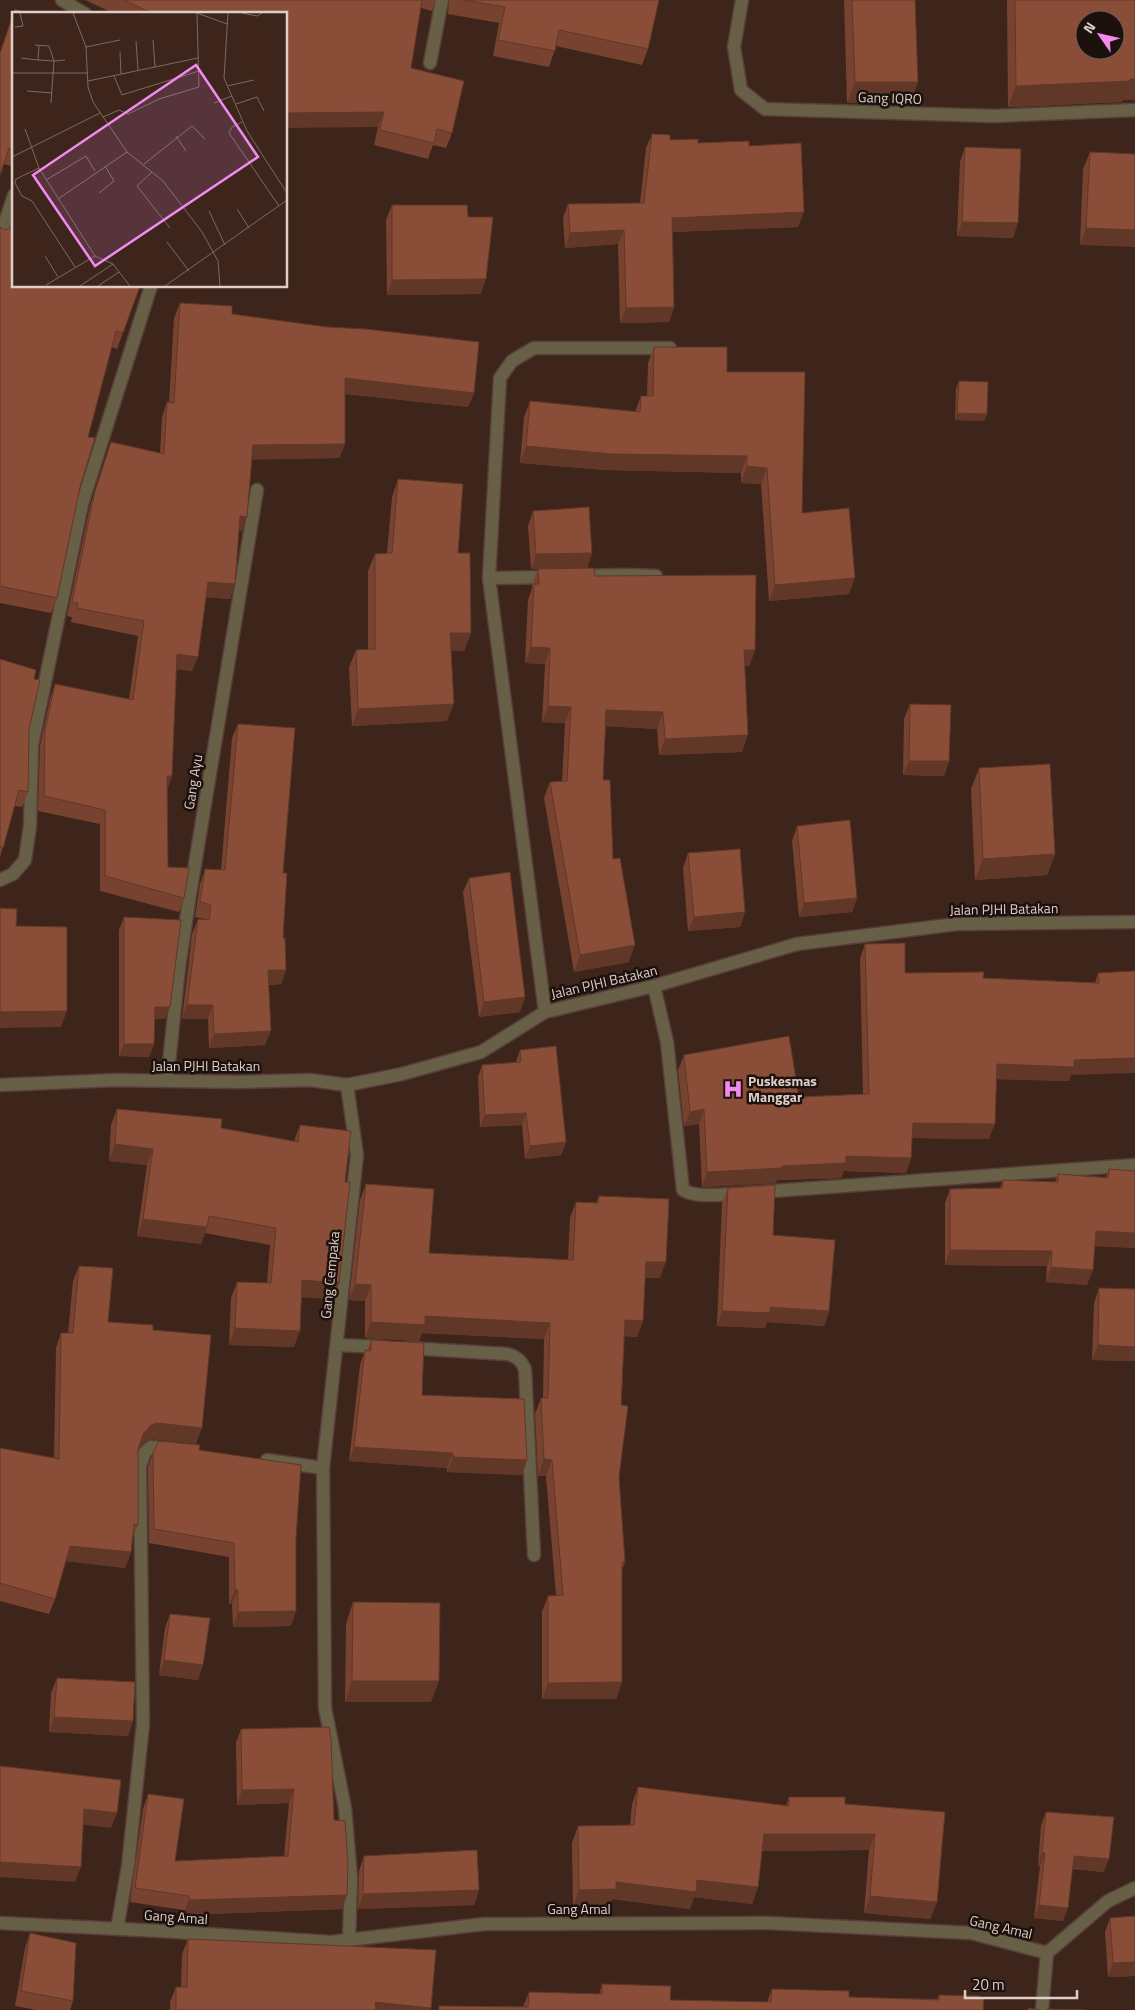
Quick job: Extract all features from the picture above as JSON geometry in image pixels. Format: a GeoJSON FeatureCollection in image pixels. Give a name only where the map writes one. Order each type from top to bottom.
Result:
{"type":"FeatureCollection","features":[{"type":"Feature","properties":{"kind":"street"},"geometry":{"type":"LineString","coordinates":[[430,63],[442,0]]}},
{"type":"Feature","properties":{"kind":"street","name":"Gang IQRO"},"geometry":{"type":"LineString","coordinates":[[742,0],[734,47],[741,90],[765,109],[994,116],[1135,110]]}},
{"type":"Feature","properties":{"kind":"street"},"geometry":{"type":"LineString","coordinates":[[68,7],[80,12]]}},
{"type":"Feature","properties":{"kind":"street"},"geometry":{"type":"LineString","coordinates":[[0,238],[12,200]]}},
{"type":"Feature","properties":{"kind":"street"},"geometry":{"type":"LineString","coordinates":[[0,880],[13,874],[25,860],[30,826],[32,745],[82,504],[150,288]]}},
{"type":"Feature","properties":{"kind":"street"},"geometry":{"type":"LineString","coordinates":[[545,1012],[489,578],[500,378],[512,361],[534,348],[686,348]]}},
{"type":"Feature","properties":{"kind":"street","name":"Gang Ayu"},"geometry":{"type":"LineString","coordinates":[[167,1080],[188,903],[257,490]]}},
{"type":"Feature","properties":{"kind":"street"},"geometry":{"type":"LineString","coordinates":[[489,578],[626,575],[667,577]]}},
{"type":"Feature","properties":{"kind":"street","name":"Jalan PJHI Batakan"},"geometry":{"type":"LineString","coordinates":[[0,1085],[116,1080],[310,1080],[347,1086],[402,1074],[482,1052],[545,1012],[654,986],[797,944],[957,924],[1135,922]]}},
{"type":"Feature","properties":{"kind":"street"},"geometry":{"type":"LineString","coordinates":[[654,986],[666,1042],[683,1190],[690,1194],[700,1196],[1135,1165]]}},
{"type":"Feature","properties":{"kind":"street","name":"Gang Cempaka"},"geometry":{"type":"LineString","coordinates":[[347,1086],[357,1155],[324,1468],[325,1708],[345,1808],[351,1878],[349,1941]]}},
{"type":"Feature","properties":{"kind":"street"},"geometry":{"type":"LineString","coordinates":[[337,1345],[507,1354],[515,1355],[519,1359],[525,1369],[534,1555]]}},
{"type":"Feature","properties":{"kind":"street"},"geometry":{"type":"LineString","coordinates":[[117,1928],[128,1866],[143,1724],[140,1466],[145,1452],[151,1447],[184,1450]]}},
{"type":"Feature","properties":{"kind":"street"},"geometry":{"type":"LineString","coordinates":[[258,1458],[324,1468]]}},
{"type":"Feature","properties":{"kind":"street","name":"Gang Amal"},"geometry":{"type":"LineString","coordinates":[[0,1923],[117,1928],[331,1942],[484,1924],[768,1923],[971,1933],[1047,1953],[1108,1901],[1135,1888]]}},
{"type":"Feature","properties":{"kind":"street"},"geometry":{"type":"LineString","coordinates":[[1042,2010],[1047,1953]]}},
{"type":"Feature","properties":{"kind":"building"},"geometry":{"type":"Polygon","coordinates":[[[124,0],[422,0],[411,68],[464,81],[452,133],[437,129],[434,143],[380,130],[384,112],[288,113],[288,12],[150,12],[124,0]]]}},
{"type":"Feature","properties":{"kind":"building"},"geometry":{"type":"Polygon","coordinates":[[[464,0],[659,0],[648,49],[559,30],[555,51],[498,40],[505,7],[464,0]]]}},
{"type":"Feature","properties":{"kind":"building"},"geometry":{"type":"Polygon","coordinates":[[[852,0],[915,0],[918,82],[855,82],[852,0]]]}},
{"type":"Feature","properties":{"kind":"building"},"geometry":{"type":"Polygon","coordinates":[[[1015,0],[1135,0],[1135,79],[1130,79],[1130,81],[1016,86],[1015,0]]]}},
{"type":"Feature","properties":{"kind":"building"},"geometry":{"type":"Polygon","coordinates":[[[12,18],[12,149],[9,148],[0,175],[0,53],[12,18]]]}},
{"type":"Feature","properties":{"kind":"building"},"geometry":{"type":"Polygon","coordinates":[[[652,134],[670,135],[670,140],[698,139],[698,143],[749,141],[749,146],[801,143],[804,212],[672,218],[674,307],[626,308],[624,230],[570,233],[568,204],[644,203],[652,134]]]}},
{"type":"Feature","properties":{"kind":"building"},"geometry":{"type":"Polygon","coordinates":[[[965,147],[1021,149],[1018,223],[962,222],[965,147]]]}},
{"type":"Feature","properties":{"kind":"building"},"geometry":{"type":"Polygon","coordinates":[[[1090,152],[1135,154],[1135,230],[1086,228],[1090,152]]]}},
{"type":"Feature","properties":{"kind":"building"},"geometry":{"type":"Polygon","coordinates":[[[392,205],[467,205],[468,217],[493,217],[486,279],[392,280],[392,205]]]}},
{"type":"Feature","properties":{"kind":"building"},"geometry":{"type":"Polygon","coordinates":[[[0,227],[4,230],[12,228],[12,288],[139,288],[123,333],[116,331],[88,437],[95,438],[80,487],[57,598],[0,586],[0,227]]]}},
{"type":"Feature","properties":{"kind":"building"},"geometry":{"type":"Polygon","coordinates":[[[180,303],[232,306],[232,314],[327,327],[366,329],[479,342],[474,393],[345,378],[345,444],[253,445],[247,517],[240,516],[235,584],[208,582],[198,657],[177,654],[172,776],[167,776],[168,867],[189,868],[184,898],[105,876],[105,810],[44,796],[45,731],[55,684],[133,700],[144,621],[77,608],[78,603],[72,602],[95,491],[111,442],[164,454],[167,402],[174,403],[180,303]]]}},
{"type":"Feature","properties":{"kind":"building"},"geometry":{"type":"Polygon","coordinates":[[[654,347],[727,347],[727,372],[805,372],[802,513],[849,508],[855,578],[775,585],[767,468],[747,466],[747,456],[612,454],[526,446],[530,401],[640,412],[641,396],[653,396],[654,347]]]}},
{"type":"Feature","properties":{"kind":"building"},"geometry":{"type":"Polygon","coordinates":[[[959,381],[988,382],[987,414],[957,413],[959,381]]]}},
{"type":"Feature","properties":{"kind":"building"},"geometry":{"type":"Polygon","coordinates":[[[398,479],[463,484],[458,553],[470,553],[471,633],[450,633],[454,704],[358,709],[356,650],[375,649],[375,554],[392,553],[398,479]]]}},
{"type":"Feature","properties":{"kind":"building"},"geometry":{"type":"Polygon","coordinates":[[[589,507],[592,553],[536,554],[533,511],[589,507]]]}},
{"type":"Feature","properties":{"kind":"building"},"geometry":{"type":"Polygon","coordinates":[[[594,568],[595,576],[756,575],[755,650],[744,650],[748,735],[665,739],[663,712],[606,710],[603,780],[610,780],[613,859],[620,858],[635,945],[580,955],[550,782],[567,781],[571,707],[548,706],[550,648],[531,647],[534,584],[539,584],[538,569],[594,568]]]}},
{"type":"Feature","properties":{"kind":"building"},"geometry":{"type":"Polygon","coordinates":[[[0,659],[36,670],[34,679],[40,680],[29,729],[28,792],[19,790],[3,848],[0,847],[0,659]]]}},
{"type":"Feature","properties":{"kind":"building"},"geometry":{"type":"Polygon","coordinates":[[[910,704],[951,705],[949,761],[909,761],[910,704]]]}},
{"type":"Feature","properties":{"kind":"building"},"geometry":{"type":"Polygon","coordinates":[[[238,724],[295,728],[283,873],[287,873],[283,938],[285,938],[286,970],[268,970],[271,1031],[214,1034],[213,1005],[187,1005],[198,919],[209,920],[211,905],[200,902],[205,869],[225,870],[238,724]]]}},
{"type":"Feature","properties":{"kind":"building"},"geometry":{"type":"Polygon","coordinates":[[[1050,764],[1055,854],[983,859],[979,768],[1050,764]]]}},
{"type":"Feature","properties":{"kind":"building"},"geometry":{"type":"Polygon","coordinates":[[[850,820],[857,898],[804,903],[797,826],[850,820]]]}},
{"type":"Feature","properties":{"kind":"building"},"geometry":{"type":"Polygon","coordinates":[[[740,849],[745,912],[694,917],[688,853],[740,849]]]}},
{"type":"Feature","properties":{"kind":"building"},"geometry":{"type":"Polygon","coordinates":[[[510,872],[525,997],[484,1002],[469,878],[510,872]]]}},
{"type":"Feature","properties":{"kind":"building"},"geometry":{"type":"Polygon","coordinates":[[[0,908],[17,909],[16,926],[67,927],[67,1011],[0,1012],[0,908]]]}},
{"type":"Feature","properties":{"kind":"building"},"geometry":{"type":"Polygon","coordinates":[[[124,917],[181,920],[170,1007],[155,1007],[154,1044],[124,1044],[124,917]]]}},
{"type":"Feature","properties":{"kind":"building"},"geometry":{"type":"Polygon","coordinates":[[[905,943],[905,973],[984,972],[983,978],[1099,983],[1098,973],[1135,971],[1135,1058],[1074,1060],[1074,1067],[997,1064],[995,1124],[913,1123],[911,1158],[846,1156],[846,1163],[707,1172],[704,1109],[690,1112],[684,1055],[789,1036],[799,1097],[869,1094],[865,944],[905,943]]]}},
{"type":"Feature","properties":{"kind":"building"},"geometry":{"type":"Polygon","coordinates":[[[556,1046],[566,1142],[530,1146],[526,1113],[485,1115],[482,1065],[521,1062],[520,1050],[556,1046]]]}},
{"type":"Feature","properties":{"kind":"building"},"geometry":{"type":"Polygon","coordinates":[[[117,1109],[222,1119],[221,1128],[298,1142],[300,1125],[351,1131],[345,1182],[350,1182],[339,1283],[302,1280],[300,1331],[235,1328],[237,1282],[271,1283],[276,1228],[209,1216],[207,1227],[143,1219],[153,1149],[115,1144],[117,1109]]]}},
{"type":"Feature","properties":{"kind":"building"},"geometry":{"type":"Polygon","coordinates":[[[1109,1169],[1135,1171],[1135,1233],[1096,1231],[1093,1270],[1051,1267],[1052,1251],[950,1250],[950,1189],[1002,1188],[1003,1180],[1058,1182],[1058,1174],[1108,1178],[1109,1169]]]}},
{"type":"Feature","properties":{"kind":"building"},"geometry":{"type":"Polygon","coordinates":[[[366,1184],[434,1189],[429,1253],[573,1260],[576,1202],[598,1203],[599,1196],[669,1199],[666,1262],[646,1262],[643,1321],[625,1320],[621,1405],[628,1406],[619,1477],[625,1562],[622,1563],[622,1682],[548,1683],[548,1596],[563,1595],[552,1460],[544,1459],[541,1398],[548,1398],[550,1323],[425,1316],[425,1325],[371,1322],[371,1285],[355,1284],[366,1184]]]}},
{"type":"Feature","properties":{"kind":"building"},"geometry":{"type":"Polygon","coordinates":[[[775,1185],[773,1235],[835,1240],[829,1311],[770,1307],[770,1313],[722,1311],[728,1188],[775,1185]]]}},
{"type":"Feature","properties":{"kind":"building"},"geometry":{"type":"Polygon","coordinates":[[[79,1266],[113,1268],[108,1322],[153,1325],[153,1330],[211,1335],[202,1428],[157,1423],[151,1425],[143,1434],[138,1450],[138,1525],[134,1524],[131,1552],[70,1546],[55,1599],[0,1583],[0,1448],[59,1459],[61,1333],[73,1333],[79,1266]]]}},
{"type":"Feature","properties":{"kind":"building"},"geometry":{"type":"Polygon","coordinates":[[[1099,1288],[1135,1289],[1135,1347],[1098,1345],[1099,1288]]]}},
{"type":"Feature","properties":{"kind":"building"},"geometry":{"type":"Polygon","coordinates":[[[371,1340],[424,1343],[422,1395],[524,1399],[527,1460],[453,1457],[453,1453],[354,1447],[365,1350],[371,1351],[371,1340]]]}},
{"type":"Feature","properties":{"kind":"building"},"geometry":{"type":"Polygon","coordinates":[[[159,1441],[200,1445],[199,1450],[301,1465],[296,1538],[296,1611],[238,1612],[238,1590],[235,1590],[234,1543],[154,1529],[153,1453],[159,1441]]]}},
{"type":"Feature","properties":{"kind":"building"},"geometry":{"type":"Polygon","coordinates":[[[353,1602],[440,1603],[439,1681],[352,1681],[353,1602]]]}},
{"type":"Feature","properties":{"kind":"building"},"geometry":{"type":"Polygon","coordinates":[[[170,1614],[210,1618],[203,1665],[164,1660],[170,1614]]]}},
{"type":"Feature","properties":{"kind":"building"},"geometry":{"type":"Polygon","coordinates":[[[57,1678],[135,1682],[133,1721],[54,1717],[57,1678]]]}},
{"type":"Feature","properties":{"kind":"building"},"geometry":{"type":"Polygon","coordinates":[[[329,1727],[334,1820],[345,1821],[348,1864],[347,1895],[189,1900],[189,1896],[135,1888],[148,1794],[184,1799],[175,1861],[288,1856],[294,1789],[242,1790],[241,1729],[329,1727]]]}},
{"type":"Feature","properties":{"kind":"building"},"geometry":{"type":"Polygon","coordinates":[[[0,1766],[121,1780],[117,1813],[84,1809],[81,1867],[0,1862],[0,1766]]]}},
{"type":"Feature","properties":{"kind":"building"},"geometry":{"type":"Polygon","coordinates":[[[638,1787],[789,1806],[789,1797],[845,1797],[845,1804],[945,1812],[937,1902],[870,1896],[875,1834],[764,1834],[758,1887],[697,1880],[696,1892],[616,1882],[616,1889],[579,1890],[578,1826],[634,1825],[638,1787]]]}},
{"type":"Feature","properties":{"kind":"building"},"geometry":{"type":"Polygon","coordinates":[[[1046,1812],[1114,1817],[1109,1859],[1074,1856],[1068,1908],[1039,1905],[1045,1853],[1042,1853],[1046,1812]]]}},
{"type":"Feature","properties":{"kind":"building"},"geometry":{"type":"Polygon","coordinates":[[[477,1850],[479,1890],[363,1894],[364,1856],[477,1850]]]}},
{"type":"Feature","properties":{"kind":"building"},"geometry":{"type":"Polygon","coordinates":[[[1135,1916],[1135,1962],[1113,1963],[1110,1918],[1135,1916]]]}},
{"type":"Feature","properties":{"kind":"building"},"geometry":{"type":"Polygon","coordinates":[[[30,1933],[76,1943],[73,2001],[21,1991],[30,1933]]]}},
{"type":"Feature","properties":{"kind":"building"},"geometry":{"type":"Polygon","coordinates":[[[188,1939],[436,1950],[431,2008],[375,2002],[376,2010],[176,2010],[176,1987],[187,1987],[188,1939]]]}},
{"type":"Feature","properties":{"kind":"building"},"geometry":{"type":"Polygon","coordinates":[[[602,1984],[671,1986],[670,2000],[771,2002],[772,1989],[849,1991],[849,1997],[939,2000],[939,1995],[980,1996],[980,1998],[984,1998],[983,2010],[439,2010],[439,2006],[528,2007],[529,1992],[602,1994],[602,1984]]]}},
{"type":"Feature","properties":{"kind":"building"},"geometry":{"type":"Polygon","coordinates":[[[1049,2009],[1085,2010],[1046,2010],[1049,2009]]]}},
{"type":"Feature","properties":{"kind":"place","name":"Puskesmas Manggar"},"geometry":{"type":"Point","coordinates":[733,1089]}}]}
